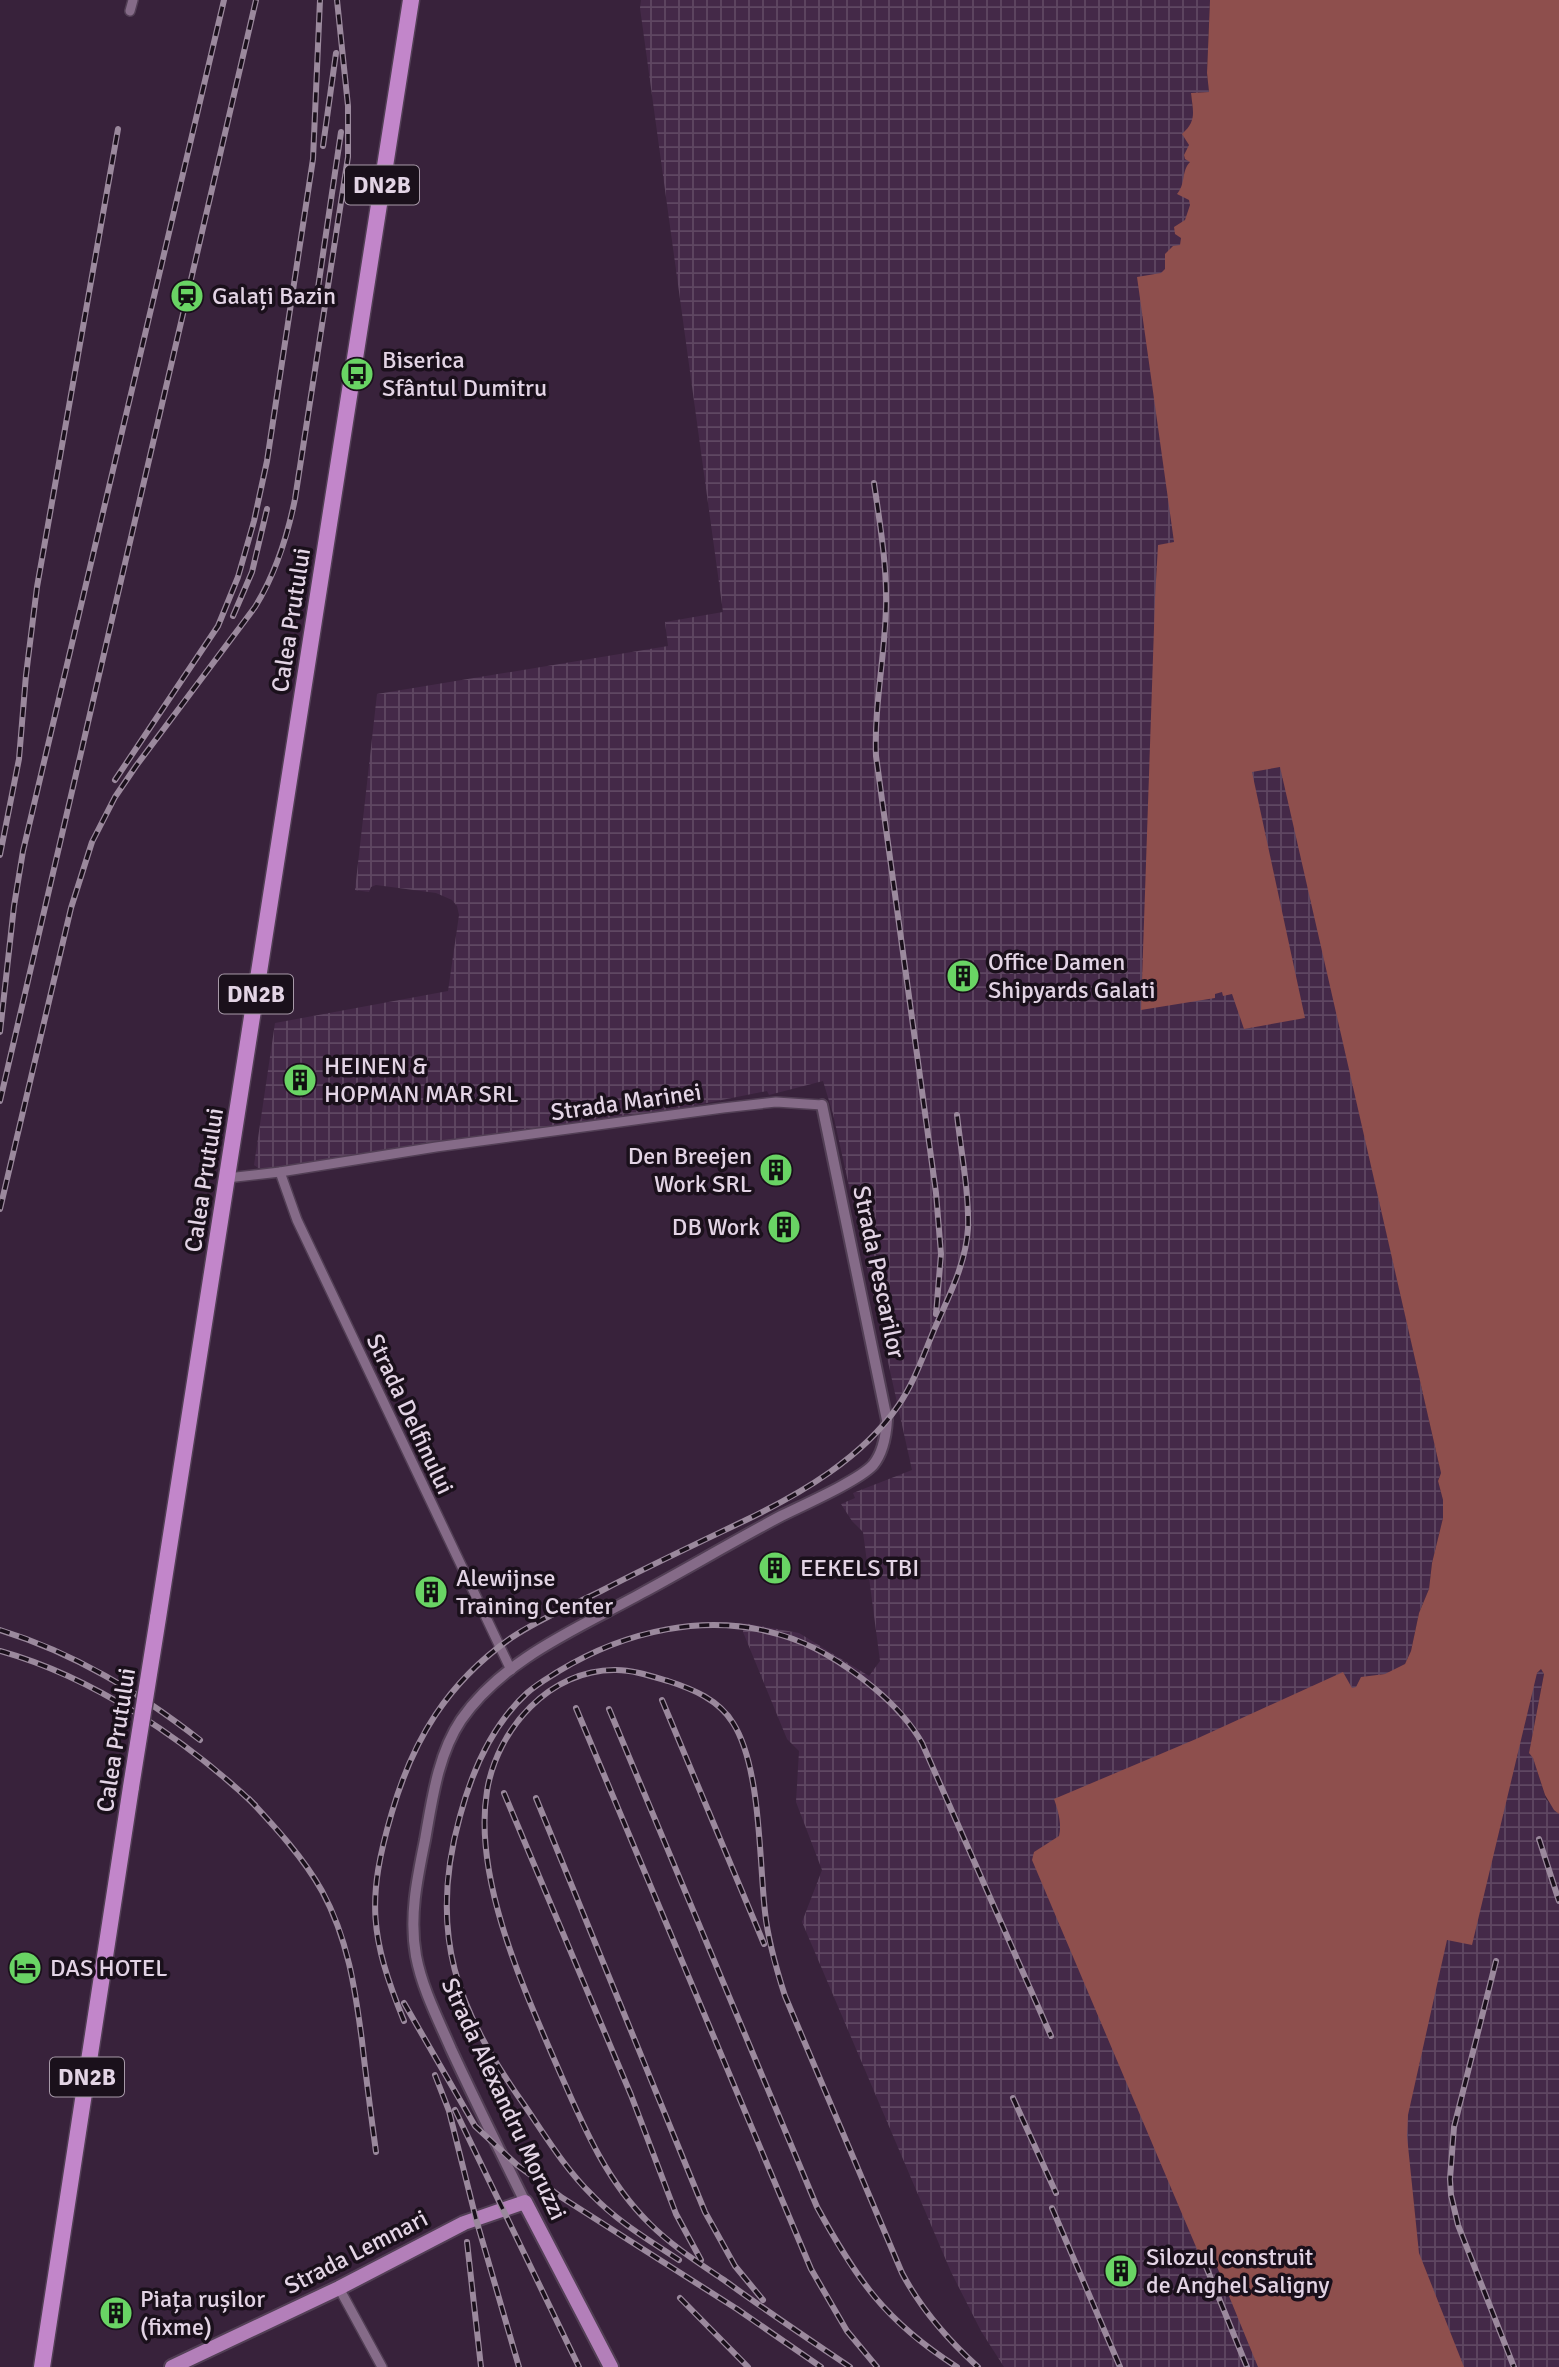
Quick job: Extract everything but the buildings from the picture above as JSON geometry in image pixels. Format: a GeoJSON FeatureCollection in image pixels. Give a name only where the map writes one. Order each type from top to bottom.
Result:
{"type":"FeatureCollection","features":[{"type":"Feature","properties":{"kind":"highway","name":"Calea Prutului"},"geometry":{"type":"LineString","coordinates":[[43,2367],[131,1787],[411,0]]}},
{"type":"Feature","properties":{"kind":"main road","name":"Strada Lemnari"},"geometry":{"type":"LineString","coordinates":[[172,2367],[339,2288],[464,2223],[525,2202]]}},
{"type":"Feature","properties":{"kind":"main road","name":"Strada Alexandru Moruzzi"},"geometry":{"type":"LineString","coordinates":[[525,2202],[611,2367]]}},
{"type":"Feature","properties":{"kind":"street"},"geometry":{"type":"LineString","coordinates":[[130,11],[132,0]]}},
{"type":"Feature","properties":{"kind":"street","name":"Strada Marinei"},"geometry":{"type":"LineString","coordinates":[[227,1178],[723,1108],[776,1102],[822,1105]]}},
{"type":"Feature","properties":{"kind":"street","name":"Strada Pescarilor"},"geometry":{"type":"LineString","coordinates":[[822,1105],[887,1420],[882,1447]]}},
{"type":"Feature","properties":{"kind":"street","name":"Strada Delfinului"},"geometry":{"type":"LineString","coordinates":[[280,1172],[297,1220],[511,1670]]}},
{"type":"Feature","properties":{"kind":"street","name":"Strada Alexandru Moruzzi"},"geometry":{"type":"LineString","coordinates":[[525,2202],[435,2011],[420,1972],[413,1930],[417,1880],[432,1801],[452,1736],[474,1704],[511,1670],[579,1626],[862,1474],[872,1466],[882,1447]]}},
{"type":"Feature","properties":{"kind":"street"},"geometry":{"type":"LineString","coordinates":[[339,2288],[382,2367]]}},
{"type":"Feature","properties":{"kind":"shaded area"},"geometry":{"type":"Polygon","coordinates":[[[641,0],[1210,0],[1207,73],[1209,92],[1191,94],[1281,767],[1441,1473],[1438,1481],[1443,1500],[1443,1518],[1429,1589],[1419,1613],[1411,1651],[1405,1664],[1537,1673],[1541,1669],[1544,1674],[1529,1753],[1533,1757],[1546,1799],[1559,1814],[1559,2367],[1004,2367],[981,2331],[951,2272],[802,1922],[822,1870],[796,1802],[799,1751],[787,1739],[743,1632],[744,1623],[799,1633],[869,1676],[880,1661],[863,1532],[841,1504],[855,1498],[853,1493],[912,1470],[833,1114],[823,1081],[769,1095],[767,1091],[682,1108],[268,1169],[254,1165],[275,1023],[448,991],[459,915],[452,900],[436,893],[376,885],[371,887],[369,892],[355,890],[377,694],[668,646],[665,622],[723,612],[641,0]]]}},
{"type":"Feature","properties":{"kind":"shaded area"},"geometry":{"type":"Polygon","coordinates":[[[1210,0],[1559,0],[1559,1814],[1545,1795],[1529,1753],[1544,1674],[1541,1669],[1537,1673],[1472,1945],[1447,1940],[1408,2115],[1407,2136],[1419,2253],[1464,2367],[1258,2367],[1213,2257],[1202,2261],[1032,1860],[1034,1852],[1059,1836],[1060,1822],[1054,1799],[1196,1739],[1343,1672],[1352,1688],[1356,1687],[1361,1677],[1385,1674],[1405,1664],[1411,1651],[1419,1613],[1429,1589],[1443,1518],[1443,1500],[1438,1481],[1441,1473],[1280,767],[1252,772],[1305,1018],[1244,1029],[1232,994],[1223,996],[1222,992],[1215,994],[1215,998],[1141,1010],[1158,545],[1174,542],[1137,277],[1161,273],[1165,269],[1165,254],[1173,246],[1180,245],[1181,238],[1175,234],[1174,227],[1185,220],[1190,205],[1189,200],[1177,194],[1190,162],[1185,159],[1189,145],[1182,134],[1192,120],[1191,93],[1209,92],[1207,73],[1210,0]]]}},
{"type":"Feature","properties":{"kind":"railway"},"geometry":{"type":"LineString","coordinates":[[0,1032],[23,851],[224,0]]}},
{"type":"Feature","properties":{"kind":"railway"},"geometry":{"type":"LineString","coordinates":[[0,1101],[256,0]]}},
{"type":"Feature","properties":{"kind":"railway"},"geometry":{"type":"LineString","coordinates":[[115,780],[218,626],[238,577],[254,521],[267,461],[313,159],[320,0]]}},
{"type":"Feature","properties":{"kind":"railway"},"geometry":{"type":"LineString","coordinates":[[0,1209],[71,908],[92,842],[115,797],[136,766],[255,607],[275,568],[288,528],[295,499],[348,157],[348,106],[337,0]]}},
{"type":"Feature","properties":{"kind":"railway"},"geometry":{"type":"LineString","coordinates":[[323,146],[336,53]]}},
{"type":"Feature","properties":{"kind":"railway"},"geometry":{"type":"LineString","coordinates":[[0,855],[19,759],[37,587],[118,129]]}},
{"type":"Feature","properties":{"kind":"railway"},"geometry":{"type":"LineString","coordinates":[[318,288],[341,132]]}},
{"type":"Feature","properties":{"kind":"railway"},"geometry":{"type":"LineString","coordinates":[[874,483],[883,544],[886,591],[876,756],[936,1193],[941,1254],[936,1314]]}},
{"type":"Feature","properties":{"kind":"railway"},"geometry":{"type":"LineString","coordinates":[[233,616],[252,572],[267,509]]}},
{"type":"Feature","properties":{"kind":"railway"},"geometry":{"type":"LineString","coordinates":[[404,2021],[378,1941],[375,1895],[392,1812],[410,1761],[435,1715],[468,1674],[511,1638],[809,1486],[849,1458],[883,1425],[914,1379],[964,1255],[968,1214],[957,1115]]}},
{"type":"Feature","properties":{"kind":"railway"},"geometry":{"type":"LineString","coordinates":[[679,2260],[613,2214],[583,2186],[565,2164],[501,2071],[466,2003],[455,1969],[448,1934],[447,1898],[451,1858],[471,1782],[503,1719],[527,1693],[559,1671],[611,1645],[638,1636],[667,1629],[724,1625],[753,1628],[794,1639],[853,1671],[894,1706],[922,1743],[1051,2036]]}},
{"type":"Feature","properties":{"kind":"railway"},"geometry":{"type":"LineString","coordinates":[[0,1630],[80,1662],[129,1690],[200,1740]]}},
{"type":"Feature","properties":{"kind":"railway"},"geometry":{"type":"LineString","coordinates":[[0,1651],[69,1677],[136,1713],[199,1757],[255,1805]]}},
{"type":"Feature","properties":{"kind":"railway"},"geometry":{"type":"LineString","coordinates":[[850,2367],[676,2247],[633,2206],[594,2146],[528,1997],[493,1893],[487,1858],[487,1791],[502,1746],[515,1725],[530,1707],[549,1691],[569,1680],[592,1672],[616,1670],[649,1675],[705,1696],[733,1723],[742,1742],[754,1788],[766,1923],[785,1996],[902,2273],[936,2323],[978,2367]]}},
{"type":"Feature","properties":{"kind":"railway"},"geometry":{"type":"LineString","coordinates":[[662,1700],[764,1944]]}},
{"type":"Feature","properties":{"kind":"railway"},"geometry":{"type":"LineString","coordinates":[[576,1708],[811,2269],[847,2331],[877,2367]]}},
{"type":"Feature","properties":{"kind":"railway"},"geometry":{"type":"LineString","coordinates":[[609,1709],[817,2207],[860,2278],[875,2297],[910,2333],[957,2367]]}},
{"type":"Feature","properties":{"kind":"railway"},"geometry":{"type":"LineString","coordinates":[[504,1793],[631,2095],[676,2214],[701,2260]]}},
{"type":"Feature","properties":{"kind":"railway"},"geometry":{"type":"LineString","coordinates":[[536,1798],[705,2212],[735,2266],[763,2300]]}},
{"type":"Feature","properties":{"kind":"railway"},"geometry":{"type":"LineString","coordinates":[[249,1799],[279,1831],[306,1866],[322,1891],[338,1927],[356,2002],[376,2152]]}},
{"type":"Feature","properties":{"kind":"railway"},"geometry":{"type":"LineString","coordinates":[[1539,1839],[1559,1901]]}},
{"type":"Feature","properties":{"kind":"railway"},"geometry":{"type":"LineString","coordinates":[[1496,1961],[1454,2127],[1450,2179],[1458,2225],[1514,2367]]}},
{"type":"Feature","properties":{"kind":"railway"},"geometry":{"type":"LineString","coordinates":[[404,2003],[475,2126],[517,2165],[561,2197],[737,2309],[821,2367]]}},
{"type":"Feature","properties":{"kind":"railway"},"geometry":{"type":"LineString","coordinates":[[435,2075],[449,2111],[476,2219],[519,2367]]}},
{"type":"Feature","properties":{"kind":"railway"},"geometry":{"type":"LineString","coordinates":[[1013,2098],[1056,2193]]}},
{"type":"Feature","properties":{"kind":"railway"},"geometry":{"type":"LineString","coordinates":[[455,2110],[579,2367]]}},
{"type":"Feature","properties":{"kind":"railway"},"geometry":{"type":"LineString","coordinates":[[1052,2208],[1120,2367]]}},
{"type":"Feature","properties":{"kind":"railway"},"geometry":{"type":"LineString","coordinates":[[467,2242],[481,2367]]}},
{"type":"Feature","properties":{"kind":"railway"},"geometry":{"type":"LineString","coordinates":[[1205,2264],[1247,2367]]}},
{"type":"Feature","properties":{"kind":"railway"},"geometry":{"type":"LineString","coordinates":[[680,2298],[748,2367]]}},
{"type":"Feature","properties":{"kind":"place","name":"Galați Bazin"},"geometry":{"type":"Point","coordinates":[187,296]}},
{"type":"Feature","properties":{"kind":"place","name":"Biserica Sfântul Dumitru"},"geometry":{"type":"Point","coordinates":[357,374]}},
{"type":"Feature","properties":{"kind":"place","name":"Office Damen Shipyards Galati"},"geometry":{"type":"Point","coordinates":[963,976]}},
{"type":"Feature","properties":{"kind":"place","name":"HEINEN & HOPMAN MAR SRL"},"geometry":{"type":"Point","coordinates":[300,1080]}},
{"type":"Feature","properties":{"kind":"place","name":"Den Breejen Work SRL"},"geometry":{"type":"Point","coordinates":[776,1170]}},
{"type":"Feature","properties":{"kind":"place","name":"DB Work"},"geometry":{"type":"Point","coordinates":[784,1227]}},
{"type":"Feature","properties":{"kind":"place","name":"EEKELS TBI"},"geometry":{"type":"Point","coordinates":[775,1568]}},
{"type":"Feature","properties":{"kind":"place","name":"Alewijnse Training Center"},"geometry":{"type":"Point","coordinates":[431,1592]}},
{"type":"Feature","properties":{"kind":"place","name":"DAS HOTEL"},"geometry":{"type":"Point","coordinates":[25,1968]}},
{"type":"Feature","properties":{"kind":"place","name":"Silozul construit de Anghel Saligny"},"geometry":{"type":"Point","coordinates":[1121,2271]}},
{"type":"Feature","properties":{"kind":"place","name":"Piața rușilor (fixme)"},"geometry":{"type":"Point","coordinates":[116,2313]}}]}
